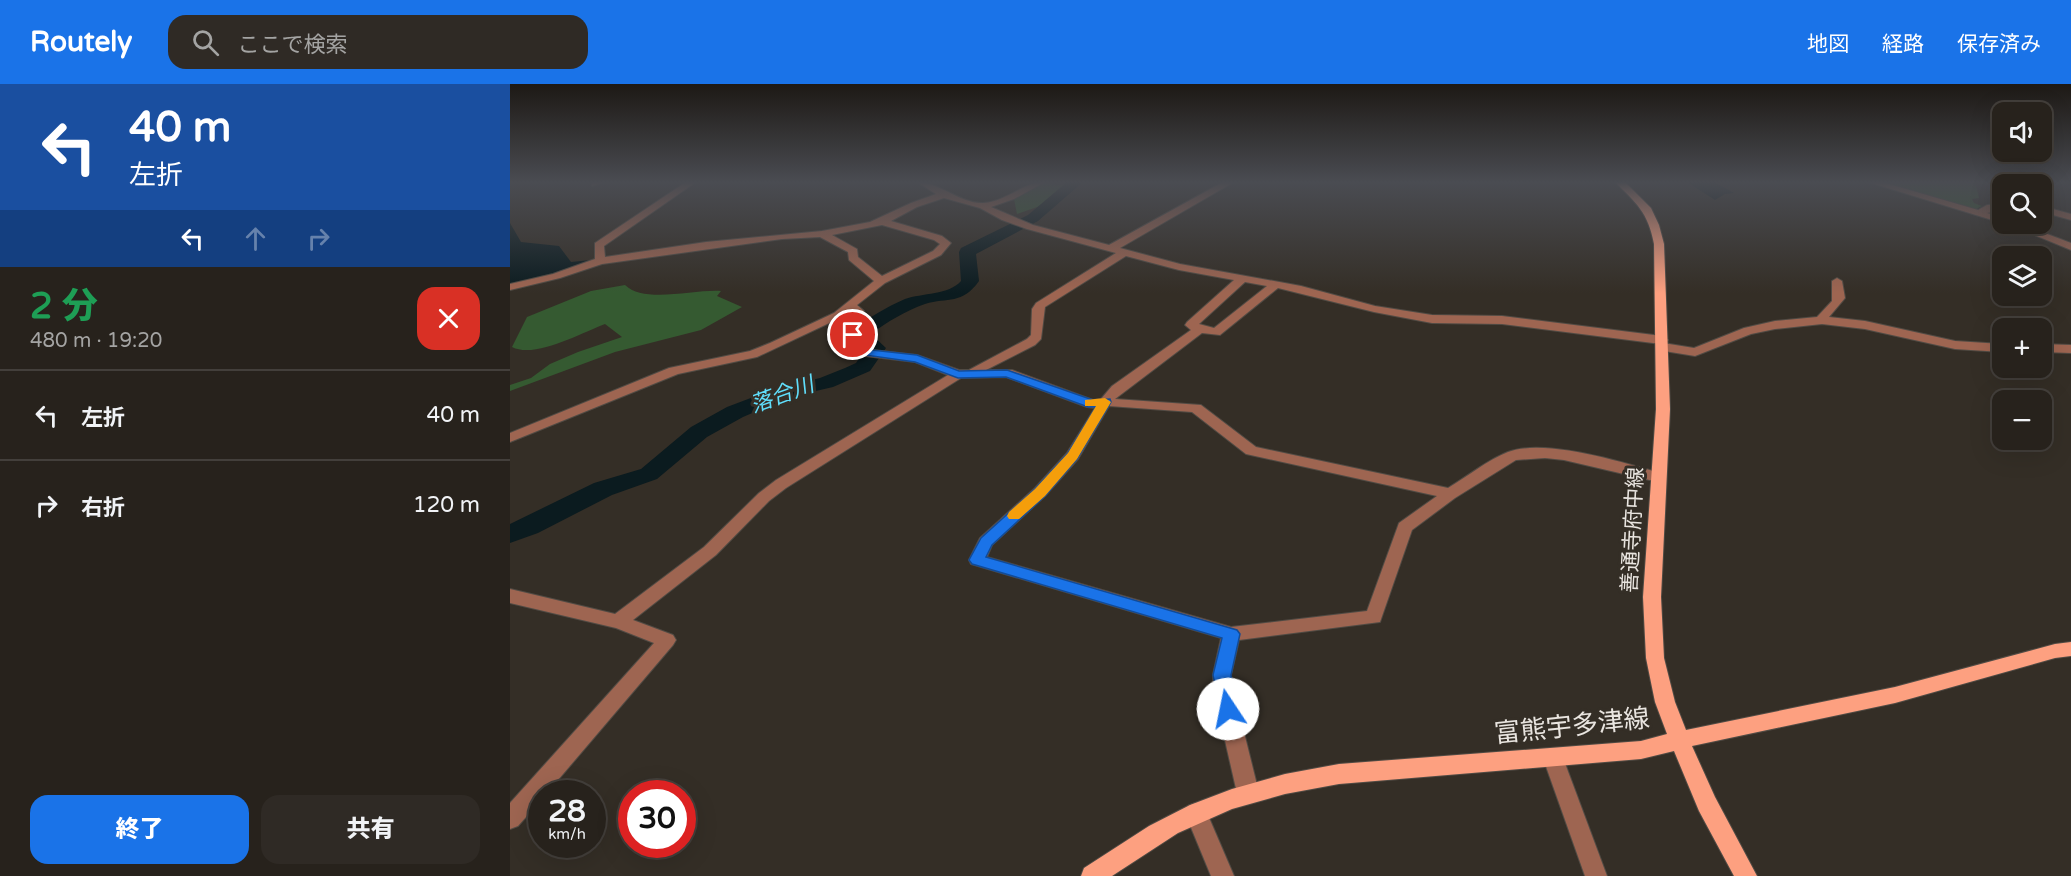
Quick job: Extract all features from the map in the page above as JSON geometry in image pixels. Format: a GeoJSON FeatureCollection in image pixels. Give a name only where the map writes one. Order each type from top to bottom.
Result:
{"type":"FeatureCollection","features":[{"type":"Feature","properties":{"kind":"main road","name":"善通寺府中線"},"geometry":{"type":"LineString","coordinates":[[1651,219],[1657,233],[1663,409],[1652,630],[1665,702],[1707,804],[1746,876]]}},
{"type":"Feature","properties":{"kind":"main road","name":"富熊宇多津線"},"geometry":{"type":"LineString","coordinates":[[1092,876],[1151,836],[1196,813],[1248,793],[1339,774],[1641,750],[1717,731],[1895,695],[2055,651],[2071,649]]}},
{"type":"Feature","properties":{"kind":"street"},"geometry":{"type":"LineString","coordinates":[[600,261],[599,245],[637,219]]}},
{"type":"Feature","properties":{"kind":"street"},"geometry":{"type":"LineString","coordinates":[[510,287],[556,276],[600,261],[782,236],[822,234],[889,219]]}},
{"type":"Feature","properties":{"kind":"street"},"geometry":{"type":"LineString","coordinates":[[1010,219],[1030,227],[1123,253],[1214,275],[1276,284],[1374,309],[1432,319],[1502,320],[1662,343],[1695,352],[1748,331],[1775,325],[1822,320],[1865,325],[1955,345],[1992,347]]}},
{"type":"Feature","properties":{"kind":"street"},"geometry":{"type":"LineString","coordinates":[[1110,249],[1164,219]]}},
{"type":"Feature","properties":{"kind":"street"},"geometry":{"type":"LineString","coordinates":[[510,438],[674,371],[753,354],[774,346],[838,315],[881,281],[937,253],[946,243],[938,238],[883,222]]}},
{"type":"Feature","properties":{"kind":"street"},"geometry":{"type":"LineString","coordinates":[[822,234],[853,251],[853,258],[881,281]]}},
{"type":"Feature","properties":{"kind":"street"},"geometry":{"type":"LineString","coordinates":[[2038,234],[2071,247]]}},
{"type":"Feature","properties":{"kind":"street"},"geometry":{"type":"LineString","coordinates":[[618,622],[710,551],[764,497],[781,484],[924,393],[1031,342],[1037,336],[1040,305],[1123,253]]}},
{"type":"Feature","properties":{"kind":"street"},"geometry":{"type":"LineString","coordinates":[[1242,279],[1191,325],[1216,332],[1276,284]]}},
{"type":"Feature","properties":{"kind":"street"},"geometry":{"type":"LineString","coordinates":[[1822,320],[1823,315],[1837,304],[1840,298],[1837,281]]}},
{"type":"Feature","properties":{"kind":"street"},"geometry":{"type":"LineString","coordinates":[[851,306],[858,311],[853,335],[872,354],[917,358],[962,374],[1007,373],[1092,404],[1105,402],[1196,408],[1251,451],[1450,494]]}},
{"type":"Feature","properties":{"kind":"street"},"geometry":{"type":"LineString","coordinates":[[1200,329],[1117,388],[1105,402],[1073,456],[1040,492],[986,542],[977,560],[1231,634],[1374,617],[1405,527],[1450,494],[1496,465],[1523,453],[1583,460],[1658,477]]}},
{"type":"Feature","properties":{"kind":"street"},"geometry":{"type":"LineString","coordinates":[[2052,348],[2071,349]]}},
{"type":"Feature","properties":{"kind":"street"},"geometry":{"type":"LineString","coordinates":[[510,596],[618,622],[667,640],[510,819]]}},
{"type":"Feature","properties":{"kind":"street"},"geometry":{"type":"LineString","coordinates":[[1231,634],[1222,675],[1222,688],[1248,793]]}},
{"type":"Feature","properties":{"kind":"street"},"geometry":{"type":"LineString","coordinates":[[1553,758],[1596,876]]}},
{"type":"Feature","properties":{"kind":"street"},"geometry":{"type":"LineString","coordinates":[[1196,813],[1223,876]]}},
{"type":"Feature","properties":{"kind":"green space"},"geometry":{"type":"Polygon","coordinates":[[[625,285],[634,291],[657,295],[721,291],[717,296],[742,307],[701,330],[615,352],[510,391],[510,385],[531,378],[550,364],[622,337],[605,324],[558,343],[533,350],[512,347],[527,317],[591,291],[625,285]]]}},
{"type":"Feature","properties":{"kind":"shaded area"},"geometry":{"type":"Polygon","coordinates":[[[510,223],[521,242],[559,246],[571,262],[591,260],[550,276],[510,284],[510,223]]]}},
{"type":"Feature","properties":{"kind":"waterway","name":"落合川"},"geometry":{"type":"LineString","coordinates":[[510,534],[529,527],[603,489],[649,474],[699,432],[735,412],[784,392],[826,383],[863,367],[876,348],[859,334],[880,319],[903,307],[927,298],[947,296],[965,288],[970,281],[967,252],[1031,219]]}},
{"type":"Feature","properties":{"kind":"slow traffic"},"geometry":{"type":"LineString","coordinates":[[1014,516],[1073,456],[1105,402],[1089,403]]}},
{"type":"Feature","properties":{"kind":"route"},"geometry":{"type":"LineString","coordinates":[[853,335],[869,353],[917,358],[940,369],[958,374],[1007,373],[1092,404],[1105,402],[1073,456],[1040,492],[986,542],[977,560],[1214,631],[1231,634],[1222,675],[1222,688],[1228,709]]}}]}
